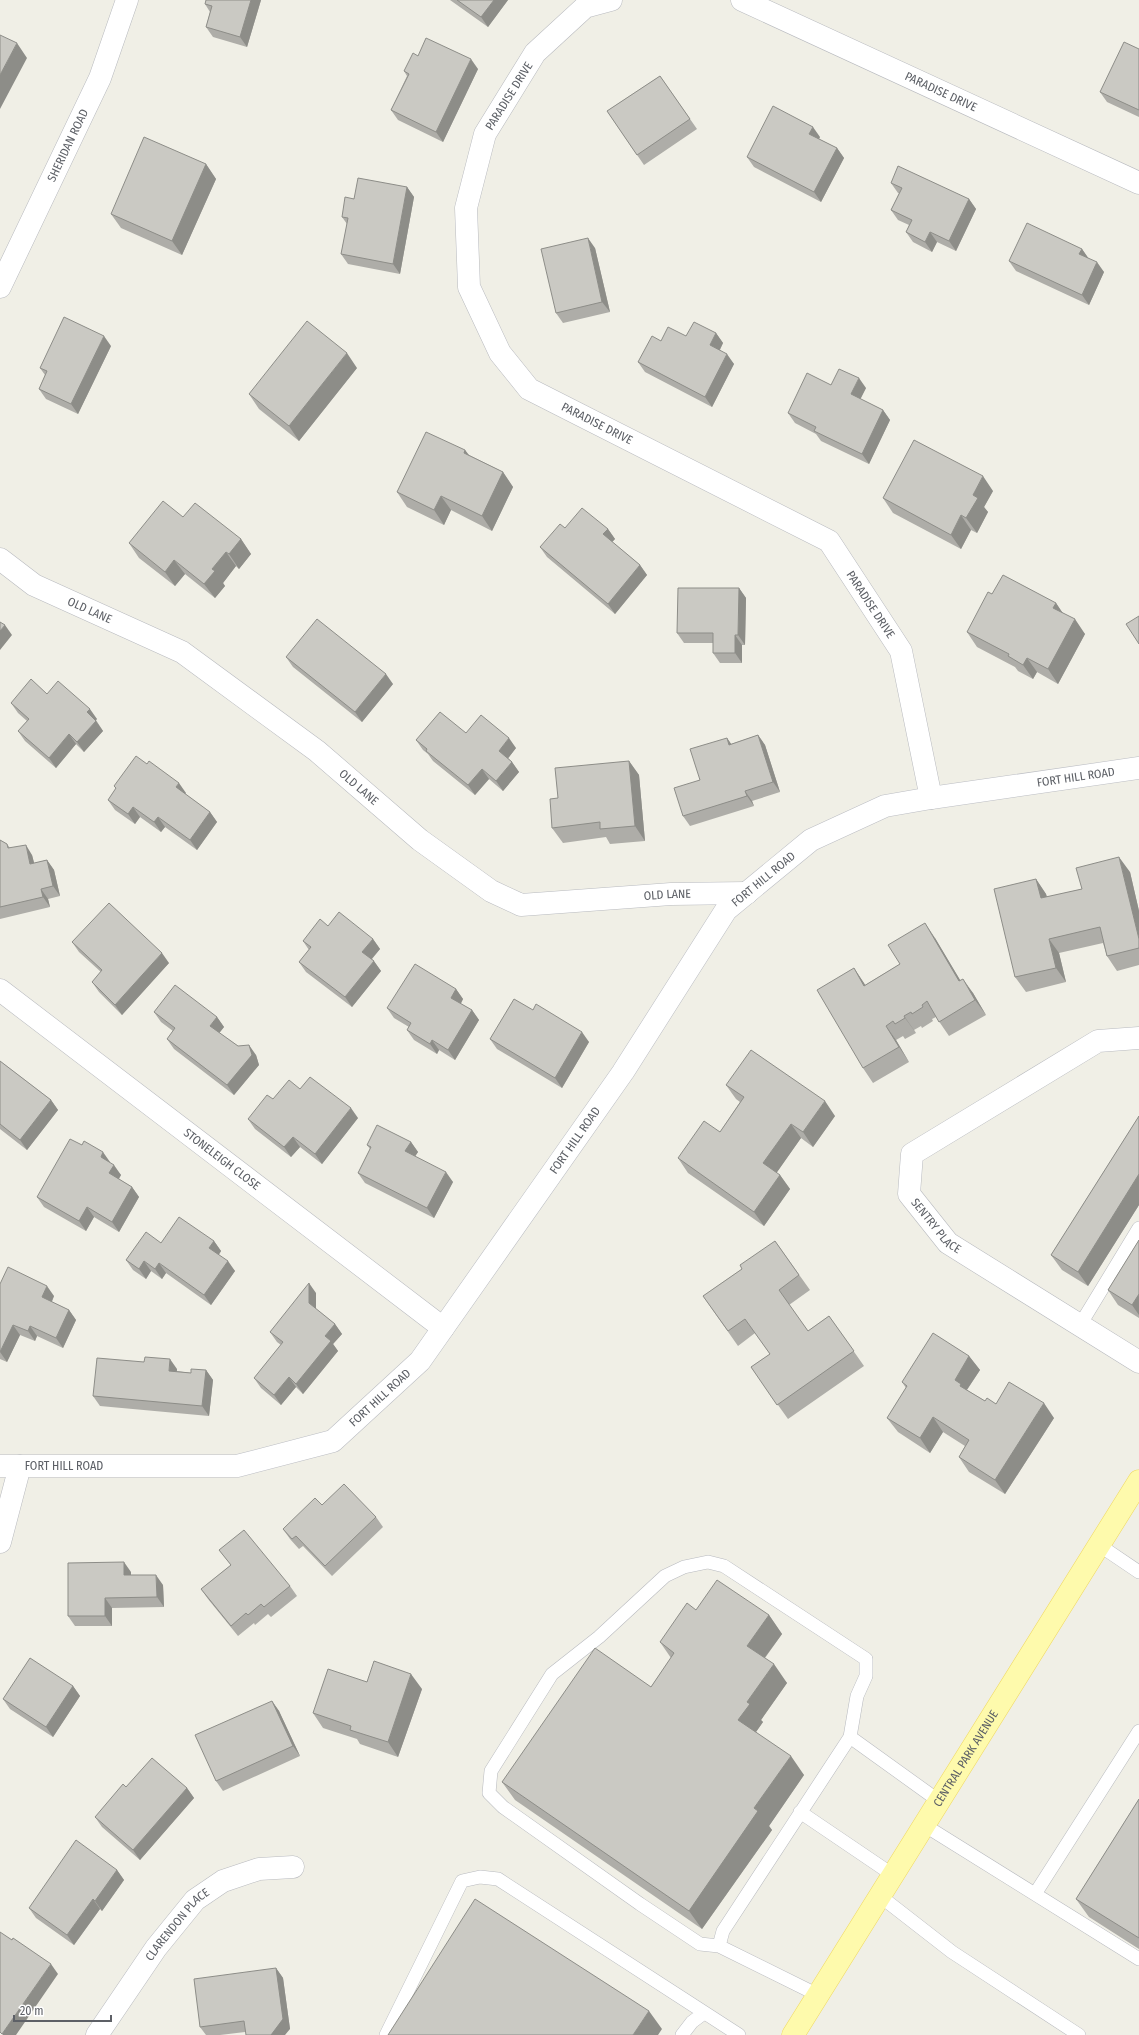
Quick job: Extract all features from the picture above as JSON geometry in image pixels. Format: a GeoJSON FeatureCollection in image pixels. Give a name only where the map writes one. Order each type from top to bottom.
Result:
{"type":"FeatureCollection","features":[{"type":"Feature","properties":{"kind":"main road","name":"CENTRAL PARK AVENUE"},"geometry":{"type":"LineString","coordinates":[[793,2035],[1139,1481]]}},
{"type":"Feature","properties":{"kind":"street","name":"SHERIDAN ROAD"},"geometry":{"type":"LineString","coordinates":[[0,288],[100,78],[127,0]]}},
{"type":"Feature","properties":{"kind":"street","name":"PARADISE DRIVE"},"geometry":{"type":"LineString","coordinates":[[611,0],[585,7],[535,53],[485,134],[466,208],[469,287],[500,353],[529,389],[829,541],[900,651],[931,798]]}},
{"type":"Feature","properties":{"kind":"street","name":"PARADISE DRIVE"},"geometry":{"type":"LineString","coordinates":[[742,0],[1139,183]]}},
{"type":"Feature","properties":{"kind":"street","name":"OLD LANE"},"geometry":{"type":"LineString","coordinates":[[0,559],[34,585],[182,652],[316,751],[420,840],[492,891],[521,905],[671,894],[747,893]]}},
{"type":"Feature","properties":{"kind":"street","name":"FORT HILL ROAD"},"geometry":{"type":"LineString","coordinates":[[10,1466],[237,1466],[333,1441],[420,1361],[623,1072],[726,910],[811,840],[886,806],[931,798],[1139,768]]}},
{"type":"Feature","properties":{"kind":"street","name":"STONELEIGH CLOSE"},"geometry":{"type":"LineString","coordinates":[[0,990],[443,1328]]}},
{"type":"Feature","properties":{"kind":"street","name":"SENTRY PLACE"},"geometry":{"type":"LineString","coordinates":[[1139,1038],[1098,1041],[912,1154],[910,1194],[948,1243],[1139,1362]]}},
{"type":"Feature","properties":{"kind":"street"},"geometry":{"type":"LineString","coordinates":[[0,1542],[10,1466]]}},
{"type":"Feature","properties":{"kind":"street","name":"CLARENDON PLACE"},"geometry":{"type":"LineString","coordinates":[[97,2035],[156,1948],[195,1900],[223,1881],[259,1869],[293,1867]]}},
{"type":"Feature","properties":{"kind":"lane"},"geometry":{"type":"LineString","coordinates":[[1080,1325],[1139,1228]]}},
{"type":"Feature","properties":{"kind":"lane"},"geometry":{"type":"LineString","coordinates":[[1099,1545],[1139,1572]]}},
{"type":"Feature","properties":{"kind":"lane"},"geometry":{"type":"LineString","coordinates":[[718,1946],[723,1930],[850,1737],[857,1696],[866,1676],[866,1659],[724,1566],[708,1562],[684,1567],[665,1576],[598,1636],[552,1674],[491,1771],[489,1793],[504,1807],[640,1904],[700,1944],[718,1946],[818,1995]]}},
{"type":"Feature","properties":{"kind":"lane"},"geometry":{"type":"LineString","coordinates":[[1035,1894],[1139,1730]]}},
{"type":"Feature","properties":{"kind":"lane"},"geometry":{"type":"LineString","coordinates":[[850,1737],[940,1801]]}},
{"type":"Feature","properties":{"kind":"lane"},"geometry":{"type":"LineString","coordinates":[[800,1812],[893,1875]]}},
{"type":"Feature","properties":{"kind":"lane"},"geometry":{"type":"LineString","coordinates":[[924,1825],[1139,1959]]}},
{"type":"Feature","properties":{"kind":"lane"},"geometry":{"type":"LineString","coordinates":[[386,2035],[462,1881],[480,1877],[498,1878],[739,2035]]}},
{"type":"Feature","properties":{"kind":"lane"},"geometry":{"type":"LineString","coordinates":[[880,1896],[952,1952],[1079,2035]]}},
{"type":"Feature","properties":{"kind":"lane"},"geometry":{"type":"LineString","coordinates":[[682,2035],[692,2022],[704,2012]]}},
{"type":"Feature","properties":{"kind":"building"},"geometry":{"type":"Polygon","coordinates":[[[206,0],[251,0],[240,37],[206,27],[212,6],[205,4],[206,0]]]}},
{"type":"Feature","properties":{"kind":"building"},"geometry":{"type":"Polygon","coordinates":[[[457,0],[494,0],[481,17],[457,0]]]}},
{"type":"Feature","properties":{"kind":"building"},"geometry":{"type":"Polygon","coordinates":[[[0,35],[17,43],[0,75],[0,35]]]}},
{"type":"Feature","properties":{"kind":"building"},"geometry":{"type":"Polygon","coordinates":[[[426,38],[471,59],[436,132],[391,110],[409,74],[404,71],[413,53],[418,56],[426,38]]]}},
{"type":"Feature","properties":{"kind":"building"},"geometry":{"type":"Polygon","coordinates":[[[1124,42],[1139,49],[1139,110],[1100,92],[1124,42]]]}},
{"type":"Feature","properties":{"kind":"building"},"geometry":{"type":"Polygon","coordinates":[[[660,76],[690,119],[637,155],[607,111],[660,76]]]}},
{"type":"Feature","properties":{"kind":"building"},"geometry":{"type":"Polygon","coordinates":[[[773,106],[813,127],[809,134],[837,148],[814,192],[747,157],[773,106]]]}},
{"type":"Feature","properties":{"kind":"building"},"geometry":{"type":"Polygon","coordinates":[[[144,137],[206,164],[172,241],[111,214],[144,137]]]}},
{"type":"Feature","properties":{"kind":"building"},"geometry":{"type":"Polygon","coordinates":[[[898,166],[969,199],[949,241],[930,232],[925,242],[906,232],[912,220],[891,210],[902,188],[891,183],[898,166]]]}},
{"type":"Feature","properties":{"kind":"building"},"geometry":{"type":"Polygon","coordinates":[[[358,178],[407,187],[393,264],[341,254],[348,218],[342,217],[345,197],[354,199],[358,178]]]}},
{"type":"Feature","properties":{"kind":"building"},"geometry":{"type":"Polygon","coordinates":[[[1027,223],[1082,249],[1079,254],[1097,262],[1082,295],[1009,261],[1027,223]]]}},
{"type":"Feature","properties":{"kind":"building"},"geometry":{"type":"Polygon","coordinates":[[[588,238],[602,302],[556,313],[541,249],[588,238]]]}},
{"type":"Feature","properties":{"kind":"building"},"geometry":{"type":"Polygon","coordinates":[[[64,317],[104,336],[71,404],[39,389],[47,371],[40,368],[64,317]]]}},
{"type":"Feature","properties":{"kind":"building"},"geometry":{"type":"Polygon","coordinates":[[[307,321],[347,353],[289,426],[249,394],[307,321]]]}},
{"type":"Feature","properties":{"kind":"building"},"geometry":{"type":"Polygon","coordinates":[[[694,322],[716,333],[710,345],[727,354],[705,397],[638,362],[652,336],[661,341],[668,327],[686,336],[694,322]]]}},
{"type":"Feature","properties":{"kind":"building"},"geometry":{"type":"Polygon","coordinates":[[[839,369],[859,378],[851,394],[883,410],[862,454],[814,431],[816,427],[788,413],[807,373],[831,385],[839,369]]]}},
{"type":"Feature","properties":{"kind":"building"},"geometry":{"type":"Polygon","coordinates":[[[426,432],[465,450],[464,453],[503,472],[482,516],[441,496],[434,510],[397,492],[426,432]]]}},
{"type":"Feature","properties":{"kind":"building"},"geometry":{"type":"Polygon","coordinates":[[[914,440],[983,476],[973,495],[978,498],[966,518],[961,515],[951,535],[883,498],[914,440]]]}},
{"type":"Feature","properties":{"kind":"building"},"geometry":{"type":"Polygon","coordinates":[[[163,501],[183,517],[195,503],[241,539],[229,554],[226,552],[212,569],[215,571],[204,584],[174,560],[165,572],[129,543],[163,501]]]}},
{"type":"Feature","properties":{"kind":"building"},"geometry":{"type":"Polygon","coordinates":[[[582,508],[608,529],[603,534],[640,565],[608,604],[540,547],[560,524],[565,528],[582,508]]]}},
{"type":"Feature","properties":{"kind":"building"},"geometry":{"type":"Polygon","coordinates":[[[1003,575],[1056,603],[1053,608],[1075,619],[1048,669],[1027,658],[1023,665],[1008,656],[1009,654],[967,632],[988,592],[992,594],[1003,575]]]}},
{"type":"Feature","properties":{"kind":"building"},"geometry":{"type":"Polygon","coordinates":[[[678,588],[739,588],[738,635],[735,635],[735,653],[713,653],[713,633],[677,633],[678,588]]]}},
{"type":"Feature","properties":{"kind":"building"},"geometry":{"type":"Polygon","coordinates":[[[1139,616],[1139,644],[1126,624],[1139,616]]]}},
{"type":"Feature","properties":{"kind":"building"},"geometry":{"type":"Polygon","coordinates":[[[317,619],[386,674],[355,712],[286,657],[317,619]]]}},
{"type":"Feature","properties":{"kind":"building"},"geometry":{"type":"Polygon","coordinates":[[[0,622],[5,625],[0,631],[0,622]]]}},
{"type":"Feature","properties":{"kind":"building"},"geometry":{"type":"Polygon","coordinates":[[[31,679],[47,694],[58,681],[90,709],[87,712],[96,721],[77,742],[69,734],[49,758],[18,731],[29,719],[11,703],[31,679]]]}},
{"type":"Feature","properties":{"kind":"building"},"geometry":{"type":"Polygon","coordinates":[[[440,712],[466,733],[481,715],[509,738],[499,751],[512,762],[496,781],[482,769],[468,785],[426,751],[427,749],[416,740],[440,712]]]}},
{"type":"Feature","properties":{"kind":"building"},"geometry":{"type":"Polygon","coordinates":[[[758,735],[773,782],[745,791],[747,796],[683,816],[674,788],[700,780],[690,749],[727,738],[729,745],[758,735]]]}},
{"type":"Feature","properties":{"kind":"building"},"geometry":{"type":"Polygon","coordinates":[[[136,756],[147,764],[149,761],[179,783],[176,787],[210,812],[190,840],[158,817],[154,822],[133,807],[128,814],[108,800],[116,788],[114,786],[136,756]]]}},
{"type":"Feature","properties":{"kind":"building"},"geometry":{"type":"Polygon","coordinates":[[[629,761],[635,826],[600,829],[600,822],[552,828],[550,799],[558,798],[555,768],[629,761]]]}},
{"type":"Feature","properties":{"kind":"building"},"geometry":{"type":"Polygon","coordinates":[[[0,840],[7,844],[8,848],[26,845],[30,864],[47,860],[53,886],[41,889],[43,897],[0,907],[0,840]]]}},
{"type":"Feature","properties":{"kind":"building"},"geometry":{"type":"Polygon","coordinates":[[[1119,857],[1139,939],[1139,948],[1107,956],[1100,927],[1049,939],[1056,968],[1015,977],[994,889],[1036,879],[1041,898],[1082,889],[1076,868],[1119,857]]]}},
{"type":"Feature","properties":{"kind":"building"},"geometry":{"type":"Polygon","coordinates":[[[109,903],[162,953],[115,1005],[92,982],[102,970],[72,942],[109,903]]]}},
{"type":"Feature","properties":{"kind":"building"},"geometry":{"type":"Polygon","coordinates":[[[339,912],[373,939],[362,952],[374,961],[345,997],[299,962],[311,947],[303,941],[320,919],[328,926],[339,912]]]}},
{"type":"Feature","properties":{"kind":"building"},"geometry":{"type":"Polygon","coordinates":[[[925,923],[959,981],[963,979],[975,1000],[939,1022],[927,1001],[922,1005],[923,1007],[912,1014],[911,1012],[904,1016],[905,1018],[895,1024],[893,1021],[886,1026],[899,1047],[863,1068],[817,990],[854,968],[864,986],[900,964],[888,945],[925,923]]]}},
{"type":"Feature","properties":{"kind":"building"},"geometry":{"type":"Polygon","coordinates":[[[415,964],[456,989],[451,998],[472,1010],[448,1050],[432,1040],[430,1044],[407,1030],[411,1023],[387,1008],[415,964]]]}},
{"type":"Feature","properties":{"kind":"building"},"geometry":{"type":"Polygon","coordinates":[[[175,985],[217,1017],[210,1026],[238,1046],[249,1045],[252,1055],[227,1085],[167,1039],[175,1028],[154,1012],[175,985]]]}},
{"type":"Feature","properties":{"kind":"building"},"geometry":{"type":"Polygon","coordinates":[[[514,999],[533,1010],[536,1004],[582,1032],[555,1078],[490,1039],[514,999]]]}},
{"type":"Feature","properties":{"kind":"building"},"geometry":{"type":"Polygon","coordinates":[[[751,1050],[825,1101],[803,1132],[791,1124],[763,1163],[780,1175],[754,1212],[678,1158],[704,1121],[720,1132],[744,1097],[726,1085],[751,1050]]]}},
{"type":"Feature","properties":{"kind":"building"},"geometry":{"type":"Polygon","coordinates":[[[0,1061],[51,1100],[20,1140],[0,1124],[0,1061]]]}},
{"type":"Feature","properties":{"kind":"building"},"geometry":{"type":"Polygon","coordinates":[[[310,1077],[351,1108],[315,1154],[293,1137],[284,1147],[248,1119],[267,1095],[273,1099],[289,1080],[300,1089],[310,1077]]]}},
{"type":"Feature","properties":{"kind":"building"},"geometry":{"type":"Polygon","coordinates":[[[1139,1116],[1139,1174],[1078,1272],[1051,1255],[1139,1116]]]}},
{"type":"Feature","properties":{"kind":"building"},"geometry":{"type":"Polygon","coordinates":[[[377,1125],[411,1142],[405,1151],[446,1172],[427,1208],[358,1173],[371,1147],[367,1145],[377,1125]]]}},
{"type":"Feature","properties":{"kind":"building"},"geometry":{"type":"Polygon","coordinates":[[[70,1139],[82,1145],[84,1141],[103,1152],[101,1157],[114,1165],[109,1173],[132,1187],[112,1222],[87,1207],[79,1221],[37,1197],[70,1139]]]}},
{"type":"Feature","properties":{"kind":"building"},"geometry":{"type":"Polygon","coordinates":[[[179,1217],[214,1241],[209,1248],[228,1261],[204,1295],[159,1263],[155,1269],[144,1261],[139,1269],[126,1260],[146,1232],[161,1243],[179,1217]]]}},
{"type":"Feature","properties":{"kind":"building"},"geometry":{"type":"Polygon","coordinates":[[[1139,1240],[1139,1294],[1132,1305],[1108,1290],[1139,1240]]]}},
{"type":"Feature","properties":{"kind":"building"},"geometry":{"type":"Polygon","coordinates":[[[775,1241],[799,1275],[779,1290],[808,1331],[829,1316],[854,1351],[777,1405],[751,1367],[770,1354],[745,1319],[728,1331],[703,1296],[742,1269],[740,1265],[775,1241]]]}},
{"type":"Feature","properties":{"kind":"building"},"geometry":{"type":"Polygon","coordinates":[[[8,1267],[47,1286],[42,1297],[69,1310],[56,1338],[30,1326],[28,1331],[13,1325],[0,1352],[0,1284],[8,1267]]]}},
{"type":"Feature","properties":{"kind":"building"},"geometry":{"type":"Polygon","coordinates":[[[309,1283],[309,1303],[335,1324],[325,1336],[331,1341],[296,1384],[289,1377],[274,1395],[254,1378],[283,1342],[270,1332],[309,1283]]]}},
{"type":"Feature","properties":{"kind":"building"},"geometry":{"type":"Polygon","coordinates":[[[933,1333],[969,1356],[955,1380],[961,1384],[960,1386],[985,1401],[987,1398],[996,1404],[1009,1382],[1044,1403],[995,1480],[959,1457],[969,1440],[933,1417],[920,1438],[887,1418],[907,1386],[902,1382],[933,1333]]]}},
{"type":"Feature","properties":{"kind":"building"},"geometry":{"type":"Polygon","coordinates":[[[145,1357],[170,1359],[169,1371],[191,1373],[191,1369],[206,1370],[202,1406],[93,1396],[97,1358],[144,1362],[145,1357]]]}},
{"type":"Feature","properties":{"kind":"building"},"geometry":{"type":"Polygon","coordinates":[[[344,1484],[376,1517],[325,1566],[296,1536],[292,1539],[283,1529],[315,1498],[322,1505],[344,1484]]]}},
{"type":"Feature","properties":{"kind":"building"},"geometry":{"type":"Polygon","coordinates":[[[244,1530],[290,1586],[264,1607],[261,1604],[248,1615],[246,1613],[231,1626],[201,1589],[231,1565],[219,1550],[244,1530]]]}},
{"type":"Feature","properties":{"kind":"building"},"geometry":{"type":"Polygon","coordinates":[[[124,1562],[124,1575],[156,1575],[157,1597],[105,1598],[105,1616],[68,1616],[68,1563],[124,1562]]]}},
{"type":"Feature","properties":{"kind":"building"},"geometry":{"type":"Polygon","coordinates":[[[717,1580],[769,1615],[747,1646],[774,1664],[747,1702],[750,1704],[738,1720],[791,1756],[754,1808],[758,1811],[689,1911],[502,1782],[595,1648],[651,1687],[674,1653],[660,1642],[687,1603],[696,1610],[717,1580]]]}},
{"type":"Feature","properties":{"kind":"building"},"geometry":{"type":"Polygon","coordinates":[[[30,1658],[73,1686],[46,1727],[3,1699],[30,1658]]]}},
{"type":"Feature","properties":{"kind":"building"},"geometry":{"type":"Polygon","coordinates":[[[374,1661],[411,1674],[388,1742],[350,1730],[351,1726],[313,1713],[328,1669],[367,1682],[374,1661]]]}},
{"type":"Feature","properties":{"kind":"building"},"geometry":{"type":"Polygon","coordinates":[[[272,1701],[293,1746],[216,1781],[195,1735],[272,1701]]]}},
{"type":"Feature","properties":{"kind":"building"},"geometry":{"type":"Polygon","coordinates":[[[152,1758],[187,1788],[133,1850],[95,1817],[123,1784],[126,1787],[152,1758]]]}},
{"type":"Feature","properties":{"kind":"building"},"geometry":{"type":"Polygon","coordinates":[[[1139,1799],[1139,1938],[1076,1899],[1139,1799]]]}},
{"type":"Feature","properties":{"kind":"building"},"geometry":{"type":"Polygon","coordinates":[[[76,1840],[117,1870],[95,1901],[93,1899],[67,1935],[29,1908],[76,1840]]]}},
{"type":"Feature","properties":{"kind":"building"},"geometry":{"type":"Polygon","coordinates":[[[475,1899],[649,2011],[633,2035],[388,2035],[475,1899]]]}},
{"type":"Feature","properties":{"kind":"building"},"geometry":{"type":"Polygon","coordinates":[[[0,1932],[12,1940],[13,1938],[51,1964],[2,2034],[0,2032],[0,1932]]]}},
{"type":"Feature","properties":{"kind":"building"},"geometry":{"type":"Polygon","coordinates":[[[276,1968],[283,2019],[271,2035],[246,2035],[244,2021],[200,2027],[194,1979],[276,1968]]]}}]}
